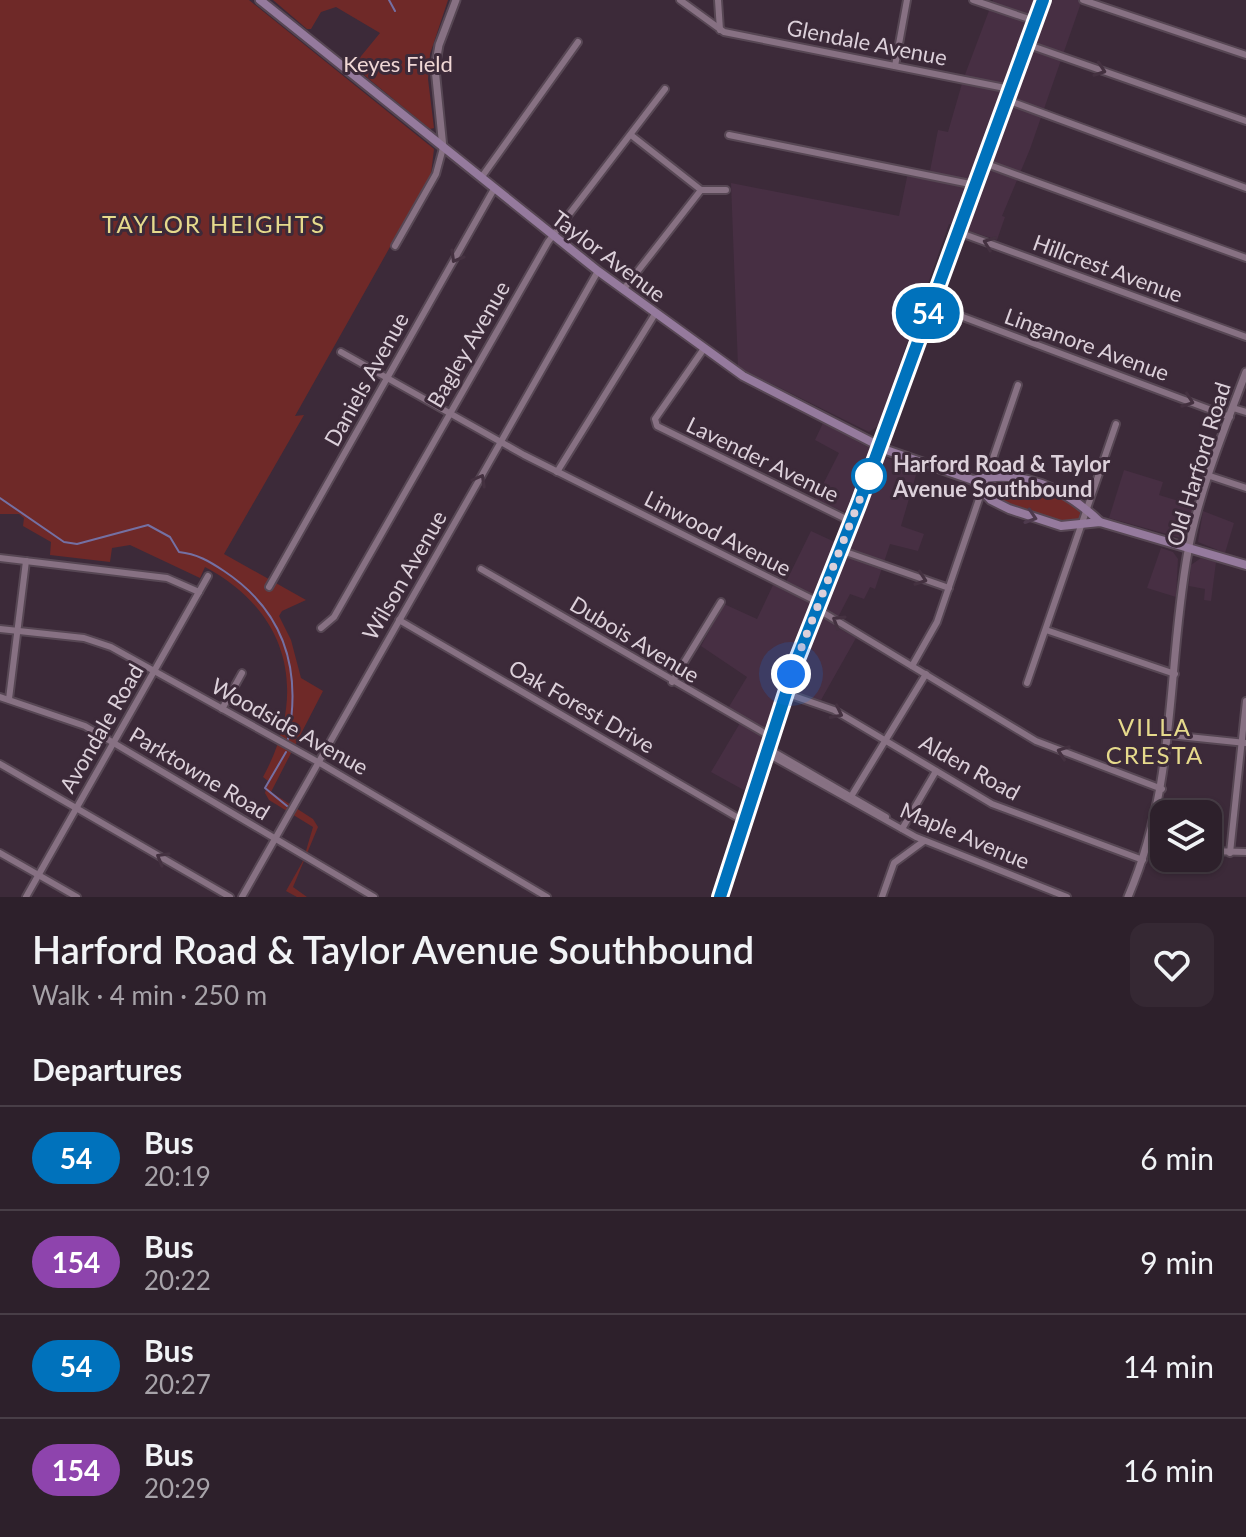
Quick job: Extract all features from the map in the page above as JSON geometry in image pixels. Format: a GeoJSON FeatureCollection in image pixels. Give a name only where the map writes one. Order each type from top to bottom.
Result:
{"type":"FeatureCollection","features":[{"type":"Feature","properties":{"kind":"main road","name":"Taylor Avenue"},"geometry":{"type":"LineString","coordinates":[[260,0],[553,236],[703,350],[743,376],[880,446],[973,480],[1009,509],[1061,526],[1100,522],[1246,565]]}},
{"type":"Feature","properties":{"kind":"main road"},"geometry":{"type":"LineString","coordinates":[[720,897],[747,823],[785,693],[852,522],[1043,0]]}},
{"type":"Feature","properties":{"kind":"main road","name":"Taylor Avenue"},"geometry":{"type":"LineString","coordinates":[[973,480],[1005,474],[1020,478],[1066,494],[1100,522]]}},
{"type":"Feature","properties":{"kind":"street"},"geometry":{"type":"LineString","coordinates":[[395,246],[436,174],[443,148],[435,68],[439,45],[456,0]]}},
{"type":"Feature","properties":{"kind":"street","name":"Glendale Avenue"},"geometry":{"type":"LineString","coordinates":[[680,0],[720,30],[1010,89]]}},
{"type":"Feature","properties":{"kind":"street"},"geometry":{"type":"LineString","coordinates":[[718,0],[720,30]]}},
{"type":"Feature","properties":{"kind":"street"},"geometry":{"type":"LineString","coordinates":[[895,66],[907,0]]}},
{"type":"Feature","properties":{"kind":"street"},"geometry":{"type":"LineString","coordinates":[[973,0],[1035,21]]}},
{"type":"Feature","properties":{"kind":"street"},"geometry":{"type":"LineString","coordinates":[[1083,0],[1246,55]]}},
{"type":"Feature","properties":{"kind":"street"},"geometry":{"type":"LineString","coordinates":[[481,178],[578,42]]}},
{"type":"Feature","properties":{"kind":"street"},"geometry":{"type":"LineString","coordinates":[[1026,44],[1246,121]]}},
{"type":"Feature","properties":{"kind":"street","name":"Bagley Avenue"},"geometry":{"type":"LineString","coordinates":[[321,628],[334,617],[553,236],[665,89]]}},
{"type":"Feature","properties":{"kind":"street"},"geometry":{"type":"LineString","coordinates":[[1007,100],[1246,188]]}},
{"type":"Feature","properties":{"kind":"street"},"geometry":{"type":"LineString","coordinates":[[631,135],[701,190],[726,190]]}},
{"type":"Feature","properties":{"kind":"street"},"geometry":{"type":"LineString","coordinates":[[729,135],[975,185]]}},
{"type":"Feature","properties":{"kind":"street"},"geometry":{"type":"LineString","coordinates":[[984,163],[1246,258]]}},
{"type":"Feature","properties":{"kind":"street","name":"Daniels Avenue"},"geometry":{"type":"LineString","coordinates":[[269,587],[494,189]]}},
{"type":"Feature","properties":{"kind":"street"},"geometry":{"type":"LineString","coordinates":[[623,290],[701,190]]}},
{"type":"Feature","properties":{"kind":"street","name":"Hillcrest Avenue"},"geometry":{"type":"LineString","coordinates":[[958,232],[1246,337]]}},
{"type":"Feature","properties":{"kind":"street","name":"Wilson Avenue"},"geometry":{"type":"LineString","coordinates":[[242,897],[598,271]]}},
{"type":"Feature","properties":{"kind":"street","name":"Linganore Avenue"},"geometry":{"type":"LineString","coordinates":[[931,305],[1232,412],[1246,412]]}},
{"type":"Feature","properties":{"kind":"street"},"geometry":{"type":"LineString","coordinates":[[557,472],[655,314]]}},
{"type":"Feature","properties":{"kind":"street","name":"Lavender Avenue"},"geometry":{"type":"LineString","coordinates":[[703,350],[655,419],[657,426],[852,522]]}},
{"type":"Feature","properties":{"kind":"street","name":"Linwood Avenue"},"geometry":{"type":"LineString","coordinates":[[341,352],[500,443],[812,599],[912,666],[1036,741],[1162,789]]}},
{"type":"Feature","properties":{"kind":"street","name":"Old Harford Road"},"geometry":{"type":"LineString","coordinates":[[1128,897],[1149,847],[1162,789],[1188,548],[1246,372]]}},
{"type":"Feature","properties":{"kind":"street"},"geometry":{"type":"LineString","coordinates":[[912,666],[933,633],[1018,385]]}},
{"type":"Feature","properties":{"kind":"street"},"geometry":{"type":"LineString","coordinates":[[1027,683],[1116,424]]}},
{"type":"Feature","properties":{"kind":"street"},"geometry":{"type":"LineString","coordinates":[[1210,476],[1246,488]]}},
{"type":"Feature","properties":{"kind":"street"},"geometry":{"type":"LineString","coordinates":[[840,550],[949,588]]}},
{"type":"Feature","properties":{"kind":"street"},"geometry":{"type":"LineString","coordinates":[[0,558],[167,578],[199,592]]}},
{"type":"Feature","properties":{"kind":"street"},"geometry":{"type":"LineString","coordinates":[[9,699],[26,561]]}},
{"type":"Feature","properties":{"kind":"street","name":"Dubois Avenue"},"geometry":{"type":"LineString","coordinates":[[481,569],[773,738]]}},
{"type":"Feature","properties":{"kind":"street","name":"Avondale Road"},"geometry":{"type":"LineString","coordinates":[[26,897],[208,576]]}},
{"type":"Feature","properties":{"kind":"street"},"geometry":{"type":"LineString","coordinates":[[672,682],[721,602]]}},
{"type":"Feature","properties":{"kind":"street","name":"Oak Forest Drive"},"geometry":{"type":"LineString","coordinates":[[399,620],[747,823]]}},
{"type":"Feature","properties":{"kind":"street","name":"Woodside Avenue"},"geometry":{"type":"LineString","coordinates":[[0,629],[98,641],[318,762],[547,897]]}},
{"type":"Feature","properties":{"kind":"street"},"geometry":{"type":"LineString","coordinates":[[1046,630],[1175,674]]}},
{"type":"Feature","properties":{"kind":"street"},"geometry":{"type":"LineString","coordinates":[[222,709],[242,673]]}},
{"type":"Feature","properties":{"kind":"street"},"geometry":{"type":"LineString","coordinates":[[852,795],[926,674]]}},
{"type":"Feature","properties":{"kind":"street","name":"Alden Road"},"geometry":{"type":"LineString","coordinates":[[785,693],[834,710],[992,804],[1144,860]]}},
{"type":"Feature","properties":{"kind":"street","name":"Parktowne Road"},"geometry":{"type":"LineString","coordinates":[[0,697],[80,723],[374,897]]}},
{"type":"Feature","properties":{"kind":"street"},"geometry":{"type":"LineString","coordinates":[[1230,853],[1244,743],[1246,701]]}},
{"type":"Feature","properties":{"kind":"street"},"geometry":{"type":"LineString","coordinates":[[1169,735],[1244,743]]}},
{"type":"Feature","properties":{"kind":"street"},"geometry":{"type":"LineString","coordinates":[[769,751],[852,795],[861,805]]}},
{"type":"Feature","properties":{"kind":"street","name":"Maple Avenue"},"geometry":{"type":"LineString","coordinates":[[769,751],[924,841],[1067,897]]}},
{"type":"Feature","properties":{"kind":"street"},"geometry":{"type":"LineString","coordinates":[[0,764],[230,897]]}},
{"type":"Feature","properties":{"kind":"street"},"geometry":{"type":"LineString","coordinates":[[902,829],[936,771]]}},
{"type":"Feature","properties":{"kind":"street"},"geometry":{"type":"LineString","coordinates":[[882,897],[896,860],[924,841]]}},
{"type":"Feature","properties":{"kind":"street"},"geometry":{"type":"LineString","coordinates":[[1222,852],[1246,852]]}},
{"type":"Feature","properties":{"kind":"street"},"geometry":{"type":"LineString","coordinates":[[0,853],[77,897]]}},
{"type":"Feature","properties":{"kind":"shaded area"},"geometry":{"type":"Polygon","coordinates":[[[993,0],[1082,0],[1030,149],[1002,216],[1005,217],[997,240],[949,224],[878,426],[869,432],[738,367],[731,183],[899,216],[908,172],[929,176],[938,130],[948,132],[963,80],[993,0]]]}},
{"type":"Feature","properties":{"kind":"shaded area"},"geometry":{"type":"Polygon","coordinates":[[[823,423],[890,459],[918,468],[901,526],[924,534],[918,551],[890,544],[875,589],[870,587],[864,599],[850,594],[834,625],[856,638],[821,700],[782,689],[751,794],[711,772],[743,718],[727,710],[747,677],[701,646],[724,604],[757,619],[773,585],[783,588],[811,531],[837,543],[847,513],[815,500],[839,453],[815,440],[823,423]]]}},
{"type":"Feature","properties":{"kind":"shaded area"},"geometry":{"type":"Polygon","coordinates":[[[1124,470],[1163,482],[1159,495],[1195,506],[1181,538],[1109,518],[1124,470]]]}},
{"type":"Feature","properties":{"kind":"shaded area"},"geometry":{"type":"Polygon","coordinates":[[[1203,511],[1234,523],[1225,553],[1198,542],[1203,511]]]}},
{"type":"Feature","properties":{"kind":"shaded area"},"geometry":{"type":"Polygon","coordinates":[[[1161,548],[1173,552],[1178,559],[1176,597],[1147,588],[1161,548]]]}},
{"type":"Feature","properties":{"kind":"shaded area"},"geometry":{"type":"Polygon","coordinates":[[[1201,558],[1216,562],[1211,601],[1204,600],[1205,589],[1189,586],[1191,565],[1201,558]]]}},
{"type":"Feature","properties":{"kind":"green space"},"geometry":{"type":"Polygon","coordinates":[[[0,0],[249,0],[434,149],[431,174],[295,416],[304,415],[224,554],[306,600],[282,611],[279,616],[291,640],[301,678],[323,691],[271,792],[313,819],[318,827],[293,887],[307,897],[297,897],[286,891],[303,861],[313,827],[269,800],[265,793],[268,781],[263,777],[277,746],[285,716],[287,686],[283,658],[273,632],[257,608],[234,586],[205,567],[200,578],[130,545],[112,548],[110,562],[50,555],[51,542],[23,526],[24,518],[19,514],[0,514],[0,0]]]}},
{"type":"Feature","properties":{"kind":"green space","name":"Keyes Field"},"geometry":{"type":"Polygon","coordinates":[[[273,0],[448,0],[430,54],[428,79],[434,128],[430,129],[353,66],[380,33],[336,7],[321,12],[311,29],[307,29],[273,0]]]}},
{"type":"Feature","properties":{"kind":"green space"},"geometry":{"type":"Polygon","coordinates":[[[1007,476],[1062,494],[1081,509],[1079,519],[1067,525],[1001,503],[988,487],[990,481],[1007,476]]]}},
{"type":"Feature","properties":{"kind":"waterway"},"geometry":{"type":"LineString","coordinates":[[389,0],[395,11]]}},
{"type":"Feature","properties":{"kind":"waterway"},"geometry":{"type":"LineString","coordinates":[[0,498],[64,542],[77,544],[148,525],[170,537],[179,552],[208,561],[245,587],[261,604],[284,644],[292,689],[288,739]]}},
{"type":"Feature","properties":{"kind":"waterway"},"geometry":{"type":"LineString","coordinates":[[286,752],[265,788],[287,806]]}},
{"type":"Feature","properties":{"kind":"bus line","name":"54"},"geometry":{"type":"LineString","coordinates":[[720,897],[752,807],[785,693],[808,628],[859,503],[1043,0]]}},
{"type":"Feature","properties":{"kind":"place","name":"Harford Road & Taylor Avenue Southbound"},"geometry":{"type":"Point","coordinates":[869,476]}},
{"type":"Feature","properties":{"kind":"district","name":"TAYLOR HEIGHTS"},"geometry":{"type":"Point","coordinates":[214,223]}},
{"type":"Feature","properties":{"kind":"district","name":"VILLA CRESTA"},"geometry":{"type":"Point","coordinates":[1155,740]}},
{"type":"Feature","properties":{"kind":"route"},"geometry":{"type":"LineString","coordinates":[[791,674],[869,476]]}}]}
